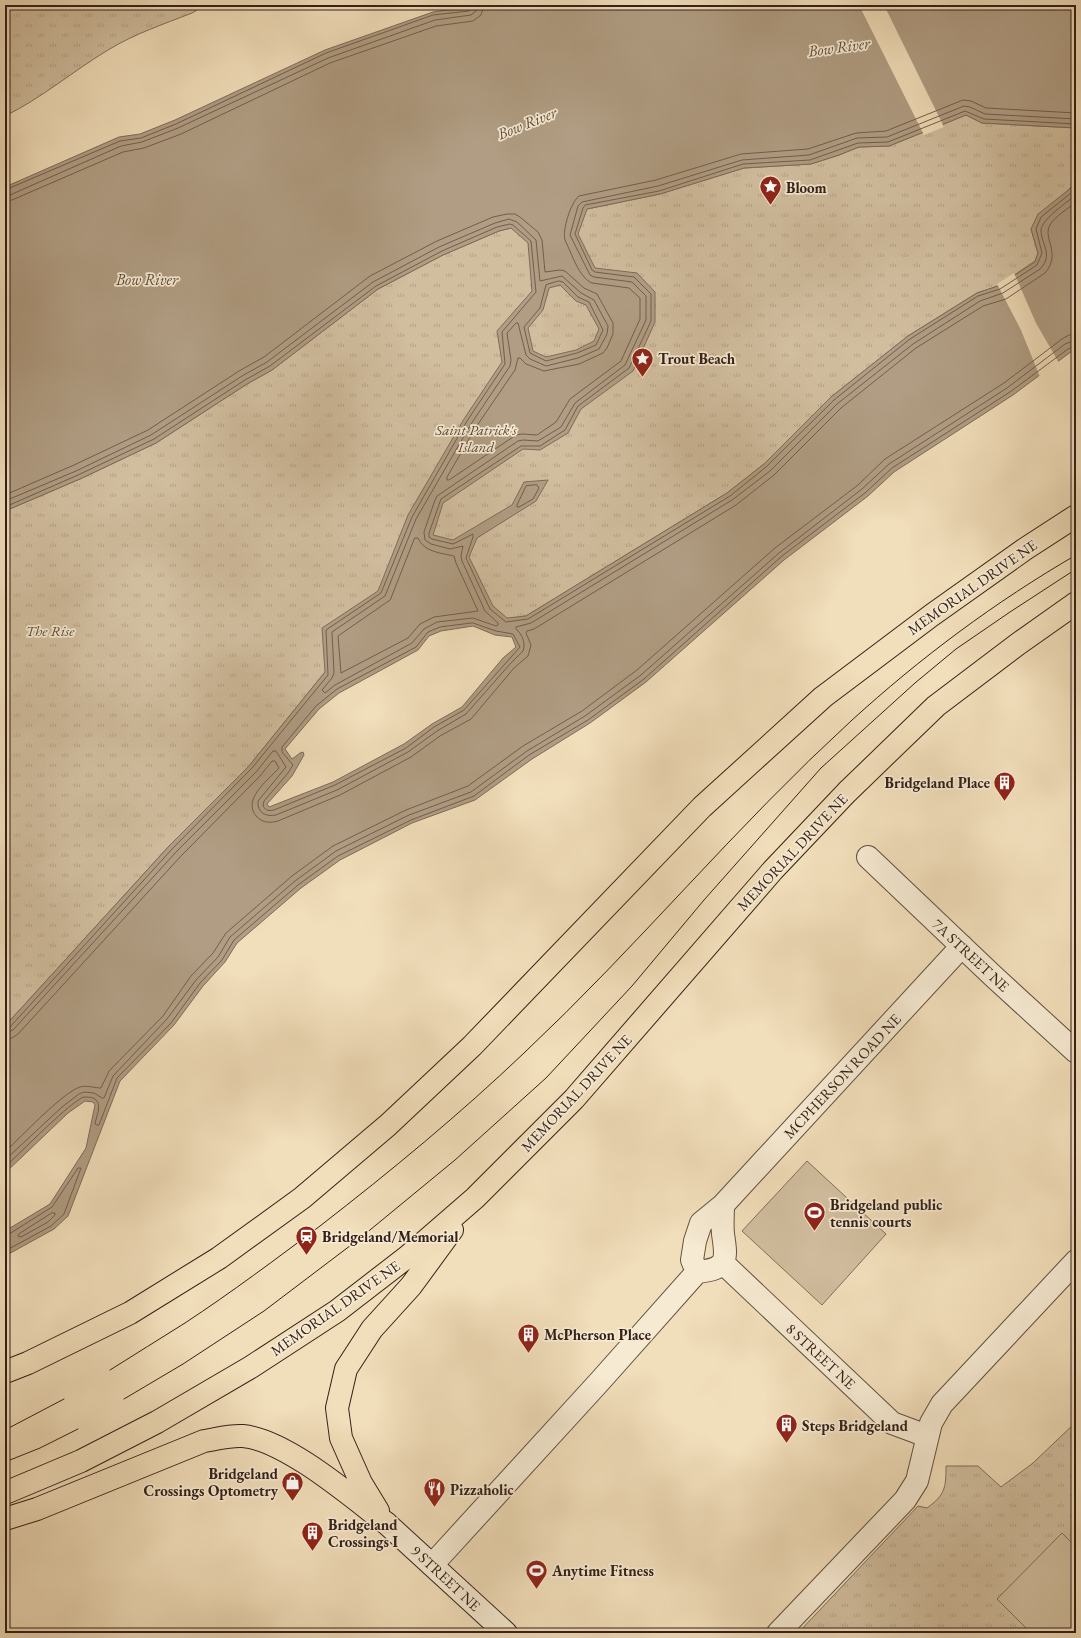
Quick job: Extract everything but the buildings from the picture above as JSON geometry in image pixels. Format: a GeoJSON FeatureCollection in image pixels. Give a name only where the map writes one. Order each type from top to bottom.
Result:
{"type":"FeatureCollection","features":[{"type":"Feature","properties":{"kind":"highway","name":"MEMORIAL DRIVE NE"},"geometry":{"type":"LineString","coordinates":[[5,1372],[28,1363],[130,1313],[218,1258],[302,1198],[388,1125],[472,1046],[702,807],[823,697],[932,615],[1025,549],[1076,516]]}},
{"type":"Feature","properties":{"kind":"highway","name":"MEMORIAL DRIVE NE"},"geometry":{"type":"LineString","coordinates":[[5,1493],[88,1458],[157,1422],[251,1367],[338,1310],[407,1257],[475,1198],[574,1099],[773,870],[847,792],[936,706],[1018,644],[1076,603]]}},
{"type":"Feature","properties":{"kind":"highway"},"geometry":{"type":"LineString","coordinates":[[386,1523],[361,1483],[341,1438],[337,1408],[346,1369],[372,1329],[411,1286],[475,1198]]}},
{"type":"Feature","properties":{"kind":"highway"},"geometry":{"type":"LineString","coordinates":[[5,1519],[37,1509],[204,1441],[229,1436],[244,1436],[276,1446],[300,1460],[386,1523]]}},
{"type":"Feature","properties":{"kind":"street","name":"7A STREET NE"},"geometry":{"type":"LineString","coordinates":[[868,857],[1076,1052]]}},
{"type":"Feature","properties":{"kind":"street","name":"MCPHERSON ROAD NE"},"geometry":{"type":"LineString","coordinates":[[697,1272],[692,1260],[695,1241],[701,1223],[723,1205],[962,946]]}},
{"type":"Feature","properties":{"kind":"street"},"geometry":{"type":"LineString","coordinates":[[432,1565],[601,1380],[697,1272],[712,1271],[723,1263],[726,1252],[723,1232],[723,1205]]}},
{"type":"Feature","properties":{"kind":"street"},"geometry":{"type":"LineString","coordinates":[[778,1633],[905,1500],[917,1481],[931,1423],[947,1398],[1076,1261]]}},
{"type":"Feature","properties":{"kind":"street","name":"8 STREET NE"},"geometry":{"type":"LineString","coordinates":[[723,1263],[892,1423],[927,1436]]}},
{"type":"Feature","properties":{"kind":"street","name":"9 STREET NE"},"geometry":{"type":"LineString","coordinates":[[386,1523],[506,1633]]}},
{"type":"Feature","properties":{"kind":"green space"},"geometry":{"type":"Polygon","coordinates":[[[5,5],[199,5],[197,10],[192,13],[118,44],[45,93],[5,116],[5,5]]]}},
{"type":"Feature","properties":{"kind":"green space","name":"Saint Patrick's Island"},"geometry":{"type":"Polygon","coordinates":[[[966,115],[982,123],[1076,128],[1076,184],[1071,187],[1031,229],[1038,253],[1035,261],[998,286],[977,293],[908,336],[831,397],[764,464],[727,493],[526,616],[399,635],[325,672],[249,766],[170,845],[5,1026],[5,511],[80,479],[156,443],[247,384],[272,370],[378,289],[443,255],[499,231],[587,209],[660,194],[744,168],[811,164],[859,147],[889,146],[966,115]]]}},
{"type":"Feature","properties":{"kind":"green space","name":"Bridgeland public tennis courts"},"geometry":{"type":"Polygon","coordinates":[[[807,1161],[886,1234],[822,1305],[742,1231],[807,1161]]]}},
{"type":"Feature","properties":{"kind":"green space"},"geometry":{"type":"Polygon","coordinates":[[[1076,1422],[1076,1633],[798,1633],[918,1506],[927,1508],[938,1499],[945,1486],[946,1466],[978,1466],[1001,1487],[1033,1463],[1076,1422]]]}},
{"type":"Feature","properties":{"kind":"green space"},"geometry":{"type":"Polygon","coordinates":[[[1062,1533],[1076,1547],[1076,1633],[1031,1633],[997,1599],[1062,1533]]]}},
{"type":"Feature","properties":{"kind":"water","name":"Bow River"},"geometry":{"type":"Polygon","coordinates":[[[483,5],[1076,5],[1076,128],[982,123],[966,115],[889,146],[859,147],[811,164],[744,168],[660,194],[587,209],[578,234],[595,268],[637,273],[655,292],[655,322],[633,371],[581,409],[568,433],[540,450],[523,449],[443,503],[433,535],[453,540],[512,505],[524,482],[548,480],[536,501],[477,538],[469,557],[493,606],[507,618],[526,616],[727,493],[764,464],[831,397],[908,336],[977,293],[998,286],[1035,262],[1038,253],[1031,229],[1038,214],[1076,184],[1076,348],[1013,395],[894,472],[868,496],[784,560],[646,682],[590,723],[532,759],[475,800],[412,823],[340,860],[301,888],[237,943],[225,962],[203,986],[174,1025],[120,1081],[68,1216],[54,1229],[5,1256],[5,1231],[50,1204],[86,1148],[95,1105],[93,1102],[85,1101],[68,1113],[5,1173],[5,1026],[170,845],[249,766],[325,672],[322,628],[378,591],[408,515],[464,419],[502,362],[497,331],[532,291],[528,243],[511,228],[499,231],[443,255],[378,289],[272,370],[247,384],[156,443],[80,479],[5,511],[5,187],[119,137],[140,134],[175,120],[325,50],[433,12],[483,5]],[[560,285],[549,288],[543,310],[528,328],[533,351],[546,357],[576,350],[594,341],[599,329],[586,305],[576,301],[560,285]],[[473,626],[441,631],[429,636],[418,650],[339,693],[319,709],[285,749],[292,759],[303,752],[304,755],[292,776],[267,804],[269,807],[333,782],[404,744],[432,724],[462,707],[503,658],[516,647],[512,637],[495,635],[473,626]]]}},
{"type":"Feature","properties":{"kind":"pier"},"geometry":{"type":"Polygon","coordinates":[[[859,5],[884,5],[944,127],[924,135],[859,5]]]}},
{"type":"Feature","properties":{"kind":"pier"},"geometry":{"type":"Polygon","coordinates":[[[1014,273],[1036,323],[1059,363],[1040,377],[1021,330],[997,284],[1014,273]]]}},
{"type":"Feature","properties":{"kind":"tram line"},"geometry":{"type":"LineString","coordinates":[[110,1370],[185,1323],[254,1275],[320,1226],[425,1142],[500,1076],[566,1013],[767,802],[851,721],[904,675],[959,632],[1016,592],[1076,555]]}},
{"type":"Feature","properties":{"kind":"tram line"},"geometry":{"type":"LineString","coordinates":[[124,1399],[183,1364],[264,1311],[359,1239],[455,1160],[546,1078],[632,986],[704,900],[821,768],[915,683],[956,649],[1076,569]]}},
{"type":"Feature","properties":{"kind":"tram line"},"geometry":{"type":"LineString","coordinates":[[5,1430],[64,1399]]}},
{"type":"Feature","properties":{"kind":"tram line"},"geometry":{"type":"LineString","coordinates":[[5,1462],[40,1448],[78,1429]]}},
{"type":"Feature","properties":{"kind":"place","name":"Bloom"},"geometry":{"type":"Point","coordinates":[771,206]}},
{"type":"Feature","properties":{"kind":"place","name":"Trout Beach"},"geometry":{"type":"Point","coordinates":[642,378]}},
{"type":"Feature","properties":{"kind":"place","name":"Bridgeland Place"},"geometry":{"type":"Point","coordinates":[1005,802]}},
{"type":"Feature","properties":{"kind":"place","name":"Bridgeland public tennis courts"},"geometry":{"type":"Point","coordinates":[814,1232]}},
{"type":"Feature","properties":{"kind":"place","name":"Bridgeland/Memorial"},"geometry":{"type":"Point","coordinates":[307,1256]}},
{"type":"Feature","properties":{"kind":"place","name":"McPherson Place"},"geometry":{"type":"Point","coordinates":[529,1354]}},
{"type":"Feature","properties":{"kind":"place","name":"Steps Bridgeland"},"geometry":{"type":"Point","coordinates":[786,1444]}},
{"type":"Feature","properties":{"kind":"place","name":"Bridgeland Crossings Optometry"},"geometry":{"type":"Point","coordinates":[293,1502]}},
{"type":"Feature","properties":{"kind":"place","name":"Pizzaholic"},"geometry":{"type":"Point","coordinates":[435,1508]}},
{"type":"Feature","properties":{"kind":"place","name":"Bridgeland Crossings I"},"geometry":{"type":"Point","coordinates":[312,1552]}},
{"type":"Feature","properties":{"kind":"place","name":"Anytime Fitness"},"geometry":{"type":"Point","coordinates":[537,1590]}},
{"type":"Feature","properties":{"kind":"park label","name":"The Rise"},"geometry":{"type":"Point","coordinates":[50,630]}}]}
